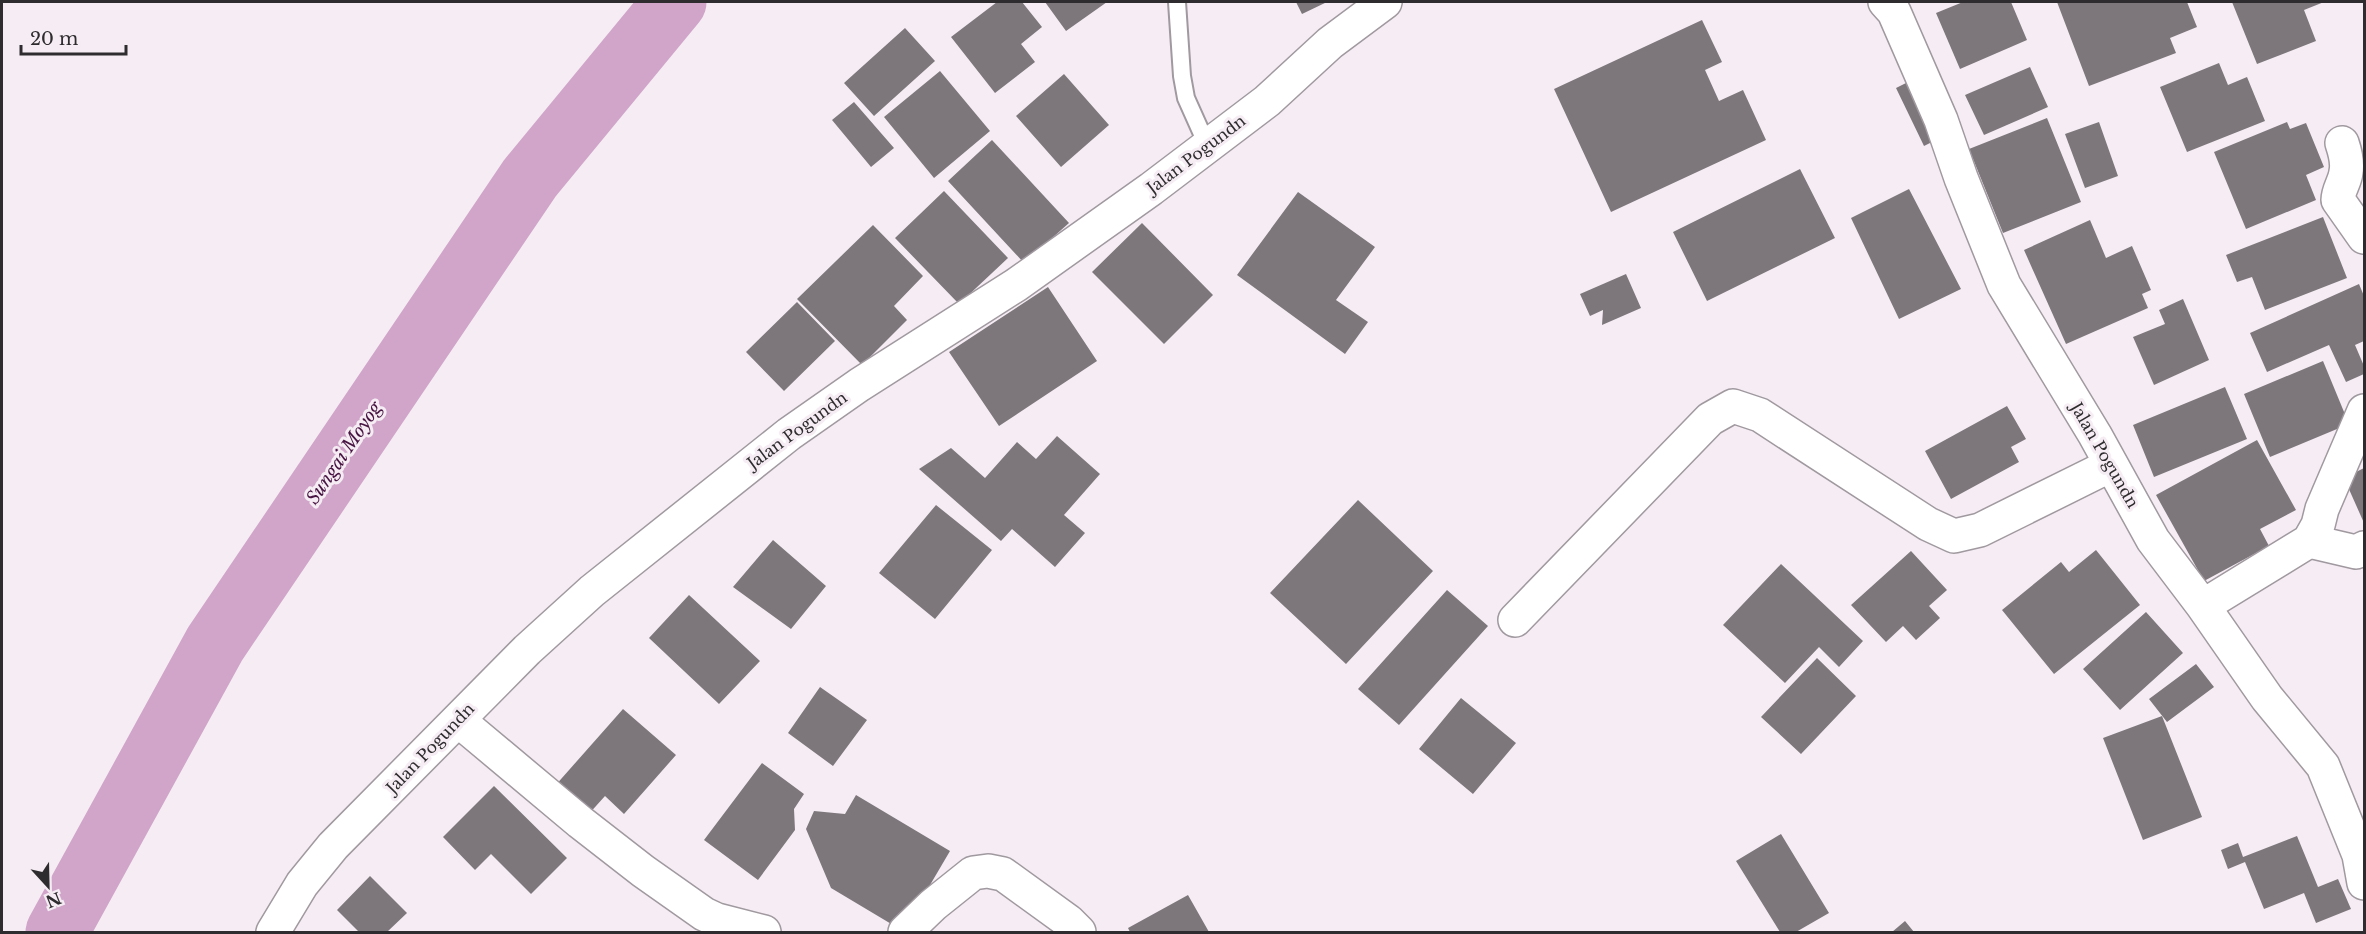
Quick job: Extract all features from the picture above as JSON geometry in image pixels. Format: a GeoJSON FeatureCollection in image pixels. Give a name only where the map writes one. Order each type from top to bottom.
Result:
{"type":"FeatureCollection","features":[{"type":"Feature","properties":{"kind":"street","name":"Jalan Pogundn"},"geometry":{"type":"LineString","coordinates":[[273,933],[302,884],[333,846],[527,650],[592,591],[729,481],[859,385],[1016,285],[1151,189],[1267,101],[1330,42],[1385,2]]}},
{"type":"Feature","properties":{"kind":"street","name":"Jalan Pogundn"},"geometry":{"type":"LineString","coordinates":[[1885,2],[1894,12],[1941,120],[1961,178],[2004,285],[2153,540],[2203,606],[2267,698],[2323,766],[2359,855],[2364,884]]}},
{"type":"Feature","properties":{"kind":"street"},"geometry":{"type":"LineString","coordinates":[[2343,142],[2347,171],[2338,193],[2338,200],[2364,237]]}},
{"type":"Feature","properties":{"kind":"street"},"geometry":{"type":"LineString","coordinates":[[1515,620],[1710,419],[1733,406],[1760,415],[1928,525],[1954,536],[1980,530],[2111,465]]}},
{"type":"Feature","properties":{"kind":"street"},"geometry":{"type":"LineString","coordinates":[[2203,606],[2309,541],[2318,525],[2322,509],[2364,411]]}},
{"type":"Feature","properties":{"kind":"street"},"geometry":{"type":"LineString","coordinates":[[2309,541],[2356,552],[2364,548]]}},
{"type":"Feature","properties":{"kind":"street"},"geometry":{"type":"LineString","coordinates":[[458,720],[580,822],[704,914],[764,933]]}},
{"type":"Feature","properties":{"kind":"street"},"geometry":{"type":"LineString","coordinates":[[905,933],[933,905],[973,873],[988,871],[1003,874],[1068,921],[1079,933]]}},
{"type":"Feature","properties":{"kind":"lane"},"geometry":{"type":"LineString","coordinates":[[1177,2],[1182,76],[1186,98],[1207,145]]}},
{"type":"Feature","properties":{"kind":"building"},"geometry":{"type":"Polygon","coordinates":[[[997,2],[1022,2],[1042,27],[1021,44],[1035,62],[995,93],[951,37],[997,2]]]}},
{"type":"Feature","properties":{"kind":"building"},"geometry":{"type":"Polygon","coordinates":[[[1045,2],[1107,2],[1066,31],[1045,2]]]}},
{"type":"Feature","properties":{"kind":"building"},"geometry":{"type":"Polygon","coordinates":[[[1296,2],[1327,2],[1302,14],[1296,2]]]}},
{"type":"Feature","properties":{"kind":"building"},"geometry":{"type":"Polygon","coordinates":[[[1963,2],[2011,2],[2027,40],[1960,69],[1936,13],[1963,2]]]}},
{"type":"Feature","properties":{"kind":"building"},"geometry":{"type":"Polygon","coordinates":[[[2057,2],[2187,2],[2197,27],[2170,38],[2176,53],[2089,86],[2057,2]]]}},
{"type":"Feature","properties":{"kind":"building"},"geometry":{"type":"Polygon","coordinates":[[[2232,2],[2324,2],[2304,10],[2316,41],[2257,64],[2232,2]]]}},
{"type":"Feature","properties":{"kind":"building"},"geometry":{"type":"Polygon","coordinates":[[[1702,20],[1722,62],[1705,70],[1719,101],[1743,90],[1766,140],[1611,212],[1554,89],[1702,20]]]}},
{"type":"Feature","properties":{"kind":"building"},"geometry":{"type":"Polygon","coordinates":[[[905,28],[935,61],[874,116],[844,83],[905,28]]]}},
{"type":"Feature","properties":{"kind":"building"},"geometry":{"type":"Polygon","coordinates":[[[2219,63],[2228,85],[2247,77],[2265,121],[2187,152],[2160,87],[2219,63]]]}},
{"type":"Feature","properties":{"kind":"building"},"geometry":{"type":"Polygon","coordinates":[[[2030,67],[2048,107],[1984,135],[1965,95],[2030,67]]]}},
{"type":"Feature","properties":{"kind":"building"},"geometry":{"type":"Polygon","coordinates":[[[940,71],[990,131],[934,178],[884,117],[940,71]]]}},
{"type":"Feature","properties":{"kind":"building"},"geometry":{"type":"Polygon","coordinates":[[[1064,74],[1109,125],[1061,167],[1016,116],[1064,74]]]}},
{"type":"Feature","properties":{"kind":"building"},"geometry":{"type":"Polygon","coordinates":[[[1910,81],[1938,139],[1924,146],[1896,88],[1910,81]]]}},
{"type":"Feature","properties":{"kind":"building"},"geometry":{"type":"Polygon","coordinates":[[[854,102],[894,148],[871,167],[832,120],[854,102]]]}},
{"type":"Feature","properties":{"kind":"building"},"geometry":{"type":"Polygon","coordinates":[[[2047,118],[2081,202],[2003,233],[1969,149],[2047,118]]]}},
{"type":"Feature","properties":{"kind":"building"},"geometry":{"type":"Polygon","coordinates":[[[2099,122],[2118,176],[2085,188],[2065,134],[2099,122]]]}},
{"type":"Feature","properties":{"kind":"building"},"geometry":{"type":"Polygon","coordinates":[[[2287,122],[2290,129],[2306,123],[2324,167],[2306,175],[2316,200],[2246,229],[2214,152],[2287,122]]]}},
{"type":"Feature","properties":{"kind":"building"},"geometry":{"type":"Polygon","coordinates":[[[992,140],[1069,223],[1024,263],[948,181],[992,140]]]}},
{"type":"Feature","properties":{"kind":"building"},"geometry":{"type":"Polygon","coordinates":[[[1800,169],[1835,238],[1707,301],[1673,232],[1800,169]]]}},
{"type":"Feature","properties":{"kind":"building"},"geometry":{"type":"Polygon","coordinates":[[[1909,189],[1961,289],[1899,319],[1851,218],[1909,189]]]}},
{"type":"Feature","properties":{"kind":"building"},"geometry":{"type":"Polygon","coordinates":[[[944,191],[1008,258],[959,304],[895,238],[944,191]]]}},
{"type":"Feature","properties":{"kind":"building"},"geometry":{"type":"Polygon","coordinates":[[[1298,192],[1375,247],[1336,300],[1368,322],[1345,354],[1237,275],[1298,192]]]}},
{"type":"Feature","properties":{"kind":"building"},"geometry":{"type":"Polygon","coordinates":[[[2323,217],[2347,278],[2265,310],[2252,277],[2237,282],[2226,255],[2323,217]]]}},
{"type":"Feature","properties":{"kind":"building"},"geometry":{"type":"Polygon","coordinates":[[[2090,220],[2106,258],[2132,246],[2151,290],[2142,294],[2148,308],[2066,344],[2024,250],[2090,220]]]}},
{"type":"Feature","properties":{"kind":"building"},"geometry":{"type":"Polygon","coordinates":[[[1142,223],[1213,295],[1164,344],[1092,272],[1142,223]]]}},
{"type":"Feature","properties":{"kind":"building"},"geometry":{"type":"Polygon","coordinates":[[[873,225],[923,276],[894,306],[907,320],[862,365],[797,299],[873,225]]]}},
{"type":"Feature","properties":{"kind":"building"},"geometry":{"type":"Polygon","coordinates":[[[1626,274],[1641,308],[1602,325],[1603,310],[1590,316],[1580,294],[1626,274]]]}},
{"type":"Feature","properties":{"kind":"building"},"geometry":{"type":"Polygon","coordinates":[[[2359,284],[2364,296],[2364,341],[2355,345],[2364,366],[2364,374],[2346,382],[2329,345],[2267,372],[2250,333],[2359,284]]]}},
{"type":"Feature","properties":{"kind":"building"},"geometry":{"type":"Polygon","coordinates":[[[1048,287],[1097,361],[999,426],[949,352],[1048,287]]]}},
{"type":"Feature","properties":{"kind":"building"},"geometry":{"type":"Polygon","coordinates":[[[2183,299],[2209,360],[2154,385],[2133,337],[2165,324],[2159,310],[2183,299]]]}},
{"type":"Feature","properties":{"kind":"building"},"geometry":{"type":"Polygon","coordinates":[[[797,302],[835,341],[784,391],[746,352],[797,302]]]}},
{"type":"Feature","properties":{"kind":"building"},"geometry":{"type":"Polygon","coordinates":[[[2323,361],[2349,424],[2270,457],[2244,394],[2323,361]]]}},
{"type":"Feature","properties":{"kind":"building"},"geometry":{"type":"Polygon","coordinates":[[[2225,387],[2247,439],[2154,477],[2133,425],[2225,387]]]}},
{"type":"Feature","properties":{"kind":"building"},"geometry":{"type":"Polygon","coordinates":[[[2007,406],[2026,439],[2011,447],[2019,462],[1951,499],[1925,451],[2007,406]]]}},
{"type":"Feature","properties":{"kind":"building"},"geometry":{"type":"Polygon","coordinates":[[[1057,436],[1100,474],[1064,515],[1085,533],[1055,567],[1012,529],[1001,541],[919,469],[951,448],[985,478],[1017,442],[1036,459],[1057,436]]]}},
{"type":"Feature","properties":{"kind":"building"},"geometry":{"type":"Polygon","coordinates":[[[2257,440],[2296,510],[2260,529],[2269,546],[2204,581],[2156,495],[2257,440]]]}},
{"type":"Feature","properties":{"kind":"building"},"geometry":{"type":"Polygon","coordinates":[[[2364,468],[2364,523],[2344,478],[2364,468]]]}},
{"type":"Feature","properties":{"kind":"building"},"geometry":{"type":"Polygon","coordinates":[[[1358,500],[1433,571],[1346,664],[1270,593],[1358,500]]]}},
{"type":"Feature","properties":{"kind":"building"},"geometry":{"type":"Polygon","coordinates":[[[936,505],[992,550],[935,619],[879,573],[936,505]]]}},
{"type":"Feature","properties":{"kind":"building"},"geometry":{"type":"Polygon","coordinates":[[[773,540],[826,586],[791,629],[733,587],[773,540]]]}},
{"type":"Feature","properties":{"kind":"building"},"geometry":{"type":"Polygon","coordinates":[[[2096,550],[2140,605],[2054,674],[2002,610],[2061,562],[2069,572],[2096,550]]]}},
{"type":"Feature","properties":{"kind":"building"},"geometry":{"type":"Polygon","coordinates":[[[1911,551],[1947,590],[1929,606],[1940,618],[1916,640],[1903,626],[1886,642],[1851,605],[1911,551]]]}},
{"type":"Feature","properties":{"kind":"building"},"geometry":{"type":"Polygon","coordinates":[[[1781,564],[1863,641],[1839,667],[1819,647],[1785,683],[1723,625],[1781,564]]]}},
{"type":"Feature","properties":{"kind":"building"},"geometry":{"type":"Polygon","coordinates":[[[1447,590],[1488,626],[1399,725],[1358,689],[1447,590]]]}},
{"type":"Feature","properties":{"kind":"building"},"geometry":{"type":"Polygon","coordinates":[[[689,595],[760,661],[719,704],[649,638],[689,595]]]}},
{"type":"Feature","properties":{"kind":"building"},"geometry":{"type":"Polygon","coordinates":[[[2146,612],[2183,653],[2120,710],[2083,669],[2146,612]]]}},
{"type":"Feature","properties":{"kind":"building"},"geometry":{"type":"Polygon","coordinates":[[[1817,658],[1856,696],[1801,754],[1761,717],[1817,658]]]}},
{"type":"Feature","properties":{"kind":"building"},"geometry":{"type":"Polygon","coordinates":[[[2196,664],[2214,687],[2167,722],[2149,699],[2196,664]]]}},
{"type":"Feature","properties":{"kind":"building"},"geometry":{"type":"Polygon","coordinates":[[[820,687],[867,720],[833,766],[788,733],[820,687]]]}},
{"type":"Feature","properties":{"kind":"building"},"geometry":{"type":"Polygon","coordinates":[[[1461,698],[1516,743],[1473,794],[1419,749],[1461,698]]]}},
{"type":"Feature","properties":{"kind":"building"},"geometry":{"type":"Polygon","coordinates":[[[623,709],[676,755],[624,814],[605,796],[587,816],[554,787],[623,709]]]}},
{"type":"Feature","properties":{"kind":"building"},"geometry":{"type":"Polygon","coordinates":[[[2162,716],[2202,817],[2143,840],[2103,738],[2162,716]]]}},
{"type":"Feature","properties":{"kind":"building"},"geometry":{"type":"Polygon","coordinates":[[[762,763],[804,794],[794,809],[795,830],[758,880],[704,840],[762,763]]]}},
{"type":"Feature","properties":{"kind":"building"},"geometry":{"type":"Polygon","coordinates":[[[494,786],[567,858],[531,894],[491,854],[475,870],[443,837],[494,786]]]}},
{"type":"Feature","properties":{"kind":"building"},"geometry":{"type":"Polygon","coordinates":[[[856,795],[950,851],[903,931],[831,888],[806,829],[814,811],[845,814],[856,795]]]}},
{"type":"Feature","properties":{"kind":"building"},"geometry":{"type":"Polygon","coordinates":[[[1781,834],[1829,913],[1796,932],[1780,932],[1736,861],[1781,834]]]}},
{"type":"Feature","properties":{"kind":"building"},"geometry":{"type":"Polygon","coordinates":[[[2297,836],[2318,887],[2338,879],[2351,909],[2316,923],[2304,893],[2264,909],[2245,862],[2228,869],[2221,850],[2238,843],[2243,857],[2297,836]]]}},
{"type":"Feature","properties":{"kind":"building"},"geometry":{"type":"Polygon","coordinates":[[[370,876],[407,913],[387,932],[359,932],[337,910],[370,876]]]}},
{"type":"Feature","properties":{"kind":"building"},"geometry":{"type":"Polygon","coordinates":[[[1188,895],[1209,932],[1130,932],[1128,928],[1188,895]]]}},
{"type":"Feature","properties":{"kind":"building"},"geometry":{"type":"Polygon","coordinates":[[[1905,921],[1914,932],[1892,932],[1905,921]]]}},
{"type":"Feature","properties":{"kind":"waterway","name":"Sungai Moyog"},"geometry":{"type":"LineString","coordinates":[[57,932],[215,644],[530,178],[675,2]]}}]}
